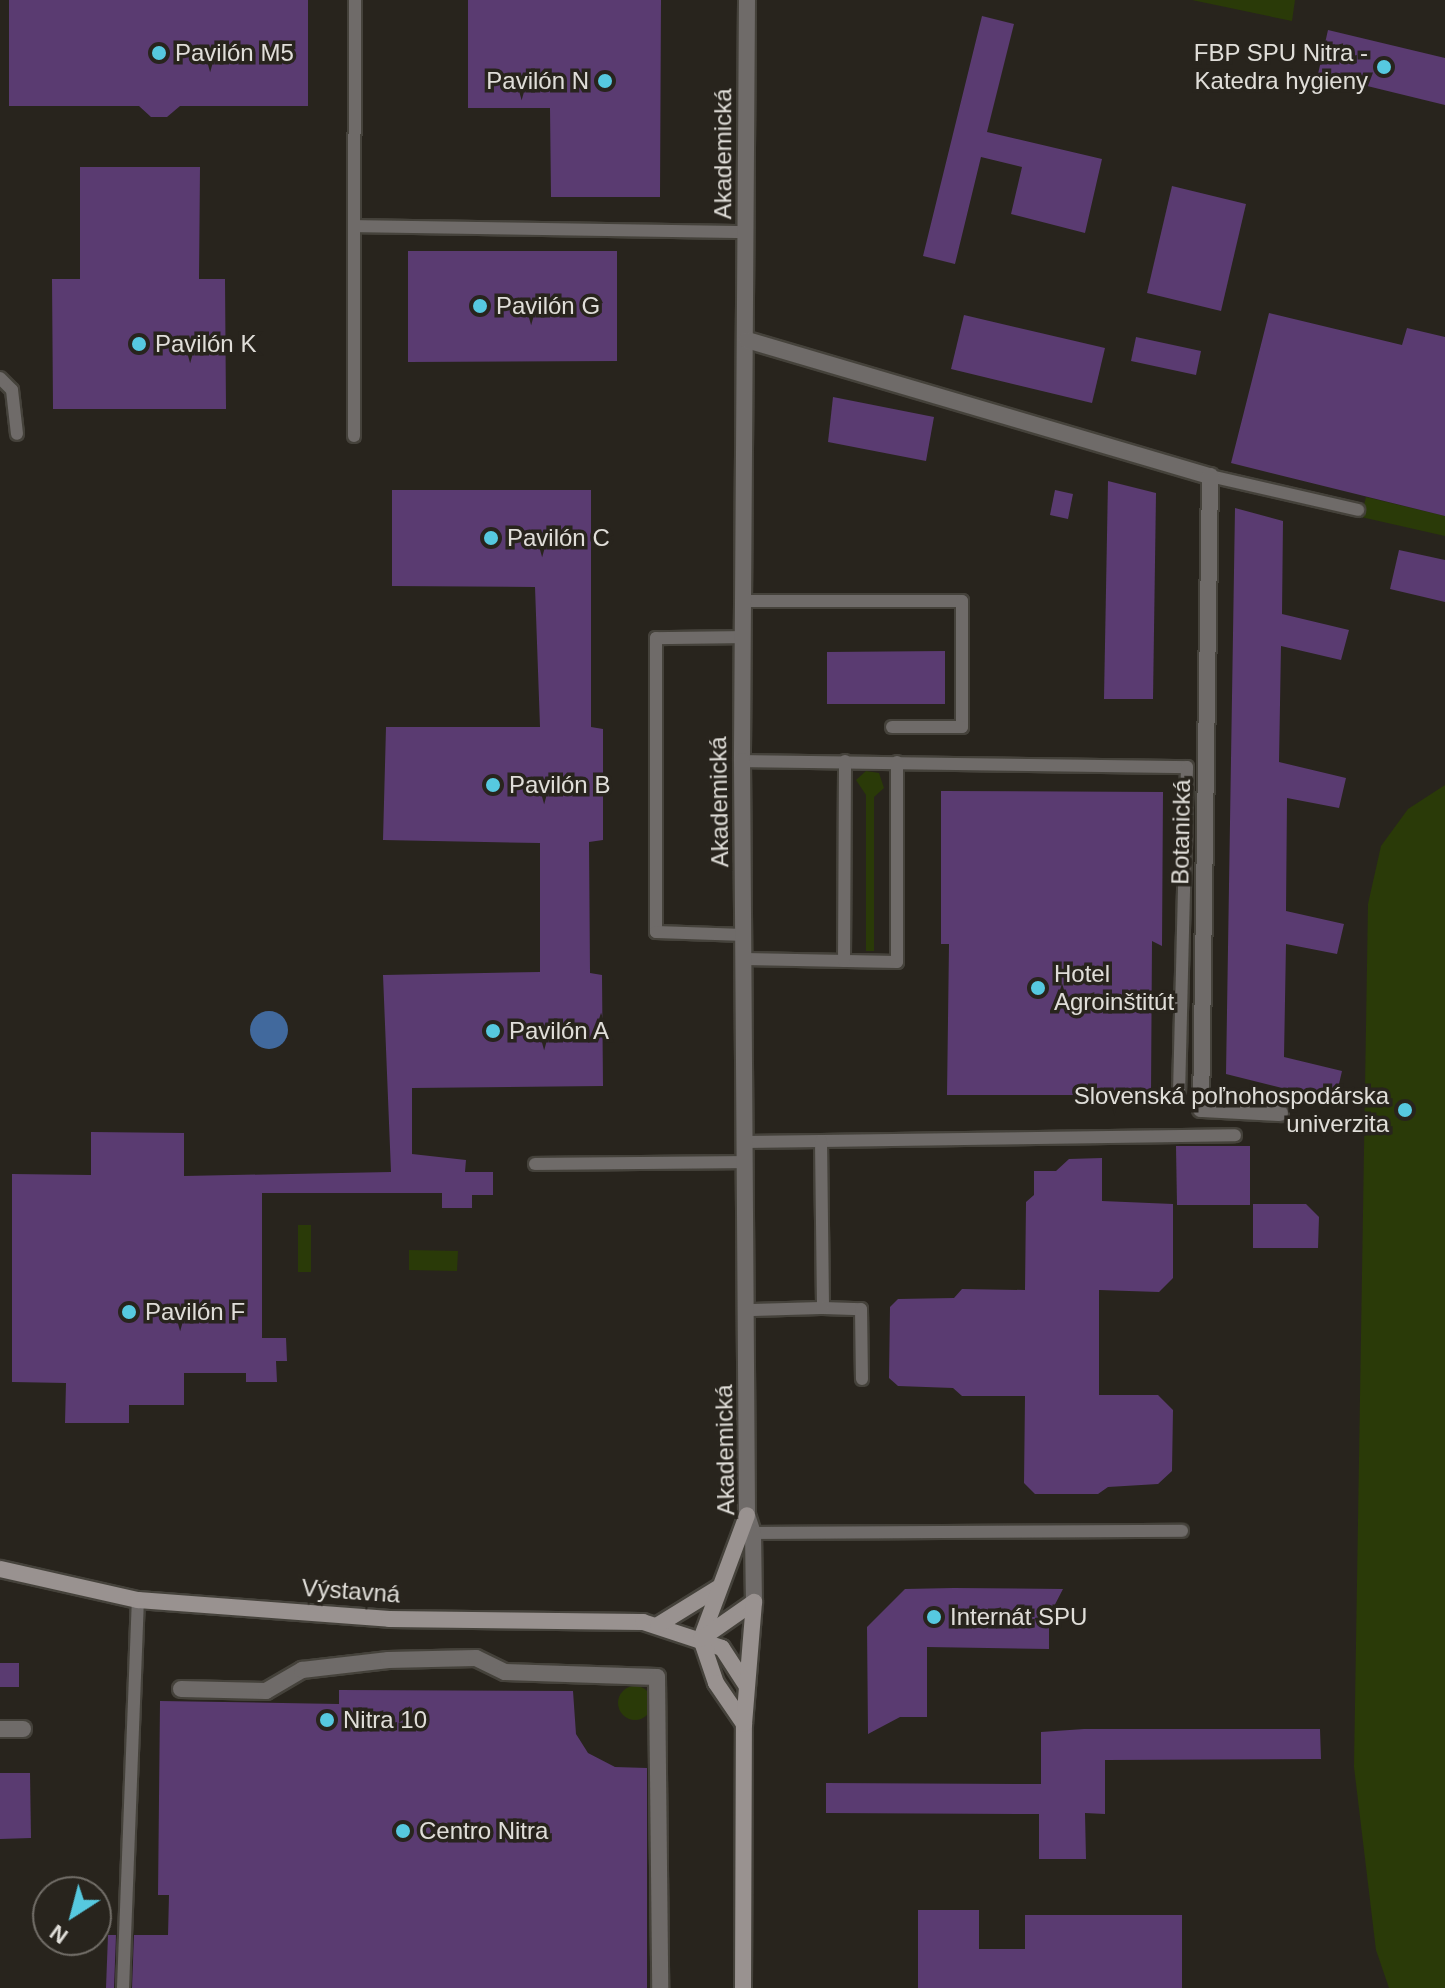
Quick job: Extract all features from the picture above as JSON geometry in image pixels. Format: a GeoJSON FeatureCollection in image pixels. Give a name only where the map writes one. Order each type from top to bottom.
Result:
{"type":"FeatureCollection","features":[{"type":"Feature","properties":{"kind":"street","name":"Akademická"},"geometry":{"type":"LineString","coordinates":[[747,0],[742,761],[745,1142],[750,1310],[747,1515],[753,1533],[754,1602]]}},
{"type":"Feature","properties":{"kind":"street"},"geometry":{"type":"LineString","coordinates":[[747,340],[1210,476]]}},
{"type":"Feature","properties":{"kind":"street","name":"Botanická"},"geometry":{"type":"LineString","coordinates":[[1210,476],[1201,1109],[1280,1113]]}},
{"type":"Feature","properties":{"kind":"street"},"geometry":{"type":"LineString","coordinates":[[744,1724],[716,1683],[701,1639],[747,1515]]}},
{"type":"Feature","properties":{"kind":"street","name":"Výstavná"},"geometry":{"type":"LineString","coordinates":[[0,1569],[138,1600],[389,1619],[658,1625],[722,1648],[746,1685]]}},
{"type":"Feature","properties":{"kind":"street"},"geometry":{"type":"LineString","coordinates":[[658,1625],[718,1588]]}},
{"type":"Feature","properties":{"kind":"street"},"geometry":{"type":"LineString","coordinates":[[701,1639],[754,1602]]}},
{"type":"Feature","properties":{"kind":"street"},"geometry":{"type":"LineString","coordinates":[[743,1988],[744,1724],[746,1685],[755,1642],[754,1602]]}},
{"type":"Feature","properties":{"kind":"street"},"geometry":{"type":"LineString","coordinates":[[181,1689],[266,1691],[302,1670],[417,1659],[476,1658],[505,1672],[657,1677],[660,1988]]}},
{"type":"Feature","properties":{"kind":"street"},"geometry":{"type":"LineString","coordinates":[[0,1729],[23,1729]]}},
{"type":"Feature","properties":{"kind":"lane"},"geometry":{"type":"LineString","coordinates":[[354,436],[355,0]]}},
{"type":"Feature","properties":{"kind":"lane"},"geometry":{"type":"LineString","coordinates":[[354,226],[747,232]]}},
{"type":"Feature","properties":{"kind":"lane"},"geometry":{"type":"LineString","coordinates":[[0,378],[12,390],[17,434]]}},
{"type":"Feature","properties":{"kind":"lane"},"geometry":{"type":"LineString","coordinates":[[1210,476],[1358,510]]}},
{"type":"Feature","properties":{"kind":"lane"},"geometry":{"type":"LineString","coordinates":[[744,601],[962,601],[962,727],[892,727]]}},
{"type":"Feature","properties":{"kind":"lane"},"geometry":{"type":"LineString","coordinates":[[743,637],[656,638],[656,932],[745,935]]}},
{"type":"Feature","properties":{"kind":"lane"},"geometry":{"type":"LineString","coordinates":[[742,761],[1187,767],[1179,1090]]}},
{"type":"Feature","properties":{"kind":"lane"},"geometry":{"type":"LineString","coordinates":[[844,961],[845,761]]}},
{"type":"Feature","properties":{"kind":"lane"},"geometry":{"type":"LineString","coordinates":[[745,959],[897,962],[897,762]]}},
{"type":"Feature","properties":{"kind":"lane"},"geometry":{"type":"LineString","coordinates":[[745,1142],[1235,1135]]}},
{"type":"Feature","properties":{"kind":"lane"},"geometry":{"type":"LineString","coordinates":[[821,1141],[823,1308]]}},
{"type":"Feature","properties":{"kind":"lane"},"geometry":{"type":"LineString","coordinates":[[535,1164],[746,1162]]}},
{"type":"Feature","properties":{"kind":"lane"},"geometry":{"type":"LineString","coordinates":[[750,1310],[861,1309],[862,1379]]}},
{"type":"Feature","properties":{"kind":"lane"},"geometry":{"type":"LineString","coordinates":[[753,1533],[1182,1531]]}},
{"type":"Feature","properties":{"kind":"lane"},"geometry":{"type":"LineString","coordinates":[[123,1988],[138,1600]]}},
{"type":"Feature","properties":{"kind":"green space"},"geometry":{"type":"Polygon","coordinates":[[[1192,0],[1295,0],[1292,21],[1192,0]]]}},
{"type":"Feature","properties":{"kind":"green space"},"geometry":{"type":"Polygon","coordinates":[[[1366,497],[1445,516],[1445,536],[1361,517],[1366,497]]]}},
{"type":"Feature","properties":{"kind":"green space"},"geometry":{"type":"Polygon","coordinates":[[[866,771],[879,773],[884,788],[874,797],[874,951],[866,951],[866,795],[856,780],[866,771]]]}},
{"type":"Feature","properties":{"kind":"green space"},"geometry":{"type":"Polygon","coordinates":[[[1445,785],[1445,1988],[1389,1988],[1376,1950],[1354,1767],[1368,904],[1381,846],[1408,809],[1445,785]]]}},
{"type":"Feature","properties":{"kind":"green space"},"geometry":{"type":"Polygon","coordinates":[[[298,1225],[311,1225],[311,1272],[298,1272],[298,1225]]]}},
{"type":"Feature","properties":{"kind":"green space"},"geometry":{"type":"Polygon","coordinates":[[[409,1250],[458,1251],[457,1271],[409,1270],[409,1250]]]}},
{"type":"Feature","properties":{"kind":"green space"},"geometry":{"type":"Polygon","coordinates":[[[635,1686],[647,1691],[652,1703],[647,1715],[635,1720],[623,1715],[618,1703],[623,1691],[635,1686]]]}},
{"type":"Feature","properties":{"kind":"water"},"geometry":{"type":"Polygon","coordinates":[[[269,1011],[282,1017],[288,1030],[282,1043],[269,1049],[256,1043],[250,1030],[256,1017],[269,1011]]]}},
{"type":"Feature","properties":{"kind":"building","name":"Pavilón M5"},"geometry":{"type":"Polygon","coordinates":[[[9,0],[308,0],[308,106],[180,106],[167,117],[151,117],[139,106],[9,106],[9,0]]]}},
{"type":"Feature","properties":{"kind":"building","name":"Pavilón N"},"geometry":{"type":"Polygon","coordinates":[[[468,0],[661,0],[660,197],[551,197],[550,108],[468,108],[468,0]]]}},
{"type":"Feature","properties":{"kind":"building"},"geometry":{"type":"Polygon","coordinates":[[[982,16],[1014,24],[987,132],[1102,159],[1085,233],[1011,214],[1022,167],[981,157],[955,264],[923,256],[982,16]]]}},
{"type":"Feature","properties":{"kind":"building"},"geometry":{"type":"Polygon","coordinates":[[[1328,30],[1445,58],[1445,105],[1318,74],[1328,30]]]}},
{"type":"Feature","properties":{"kind":"building","name":"Pavilón K"},"geometry":{"type":"Polygon","coordinates":[[[80,167],[200,167],[199,279],[225,279],[226,409],[53,409],[52,279],[80,279],[80,167]]]}},
{"type":"Feature","properties":{"kind":"building"},"geometry":{"type":"Polygon","coordinates":[[[1172,186],[1246,204],[1221,311],[1147,293],[1172,186]]]}},
{"type":"Feature","properties":{"kind":"building","name":"Pavilón G"},"geometry":{"type":"Polygon","coordinates":[[[408,251],[617,251],[617,361],[408,362],[408,251]]]}},
{"type":"Feature","properties":{"kind":"building"},"geometry":{"type":"Polygon","coordinates":[[[1269,313],[1402,345],[1407,328],[1445,337],[1445,516],[1231,463],[1269,313]]]}},
{"type":"Feature","properties":{"kind":"building"},"geometry":{"type":"Polygon","coordinates":[[[964,315],[1105,348],[1092,403],[951,369],[964,315]]]}},
{"type":"Feature","properties":{"kind":"building"},"geometry":{"type":"Polygon","coordinates":[[[1136,337],[1201,351],[1196,375],[1131,361],[1136,337]]]}},
{"type":"Feature","properties":{"kind":"building"},"geometry":{"type":"Polygon","coordinates":[[[833,397],[934,417],[926,461],[828,442],[833,397]]]}},
{"type":"Feature","properties":{"kind":"building"},"geometry":{"type":"Polygon","coordinates":[[[1108,481],[1156,493],[1153,699],[1104,699],[1108,481]]]}},
{"type":"Feature","properties":{"kind":"building"},"geometry":{"type":"Polygon","coordinates":[[[392,490],[591,490],[591,727],[603,729],[603,840],[589,842],[590,973],[602,975],[603,1086],[412,1088],[412,1154],[466,1160],[465,1172],[493,1172],[493,1195],[472,1195],[472,1208],[442,1208],[442,1193],[262,1193],[262,1338],[286,1338],[287,1361],[276,1361],[277,1382],[246,1382],[246,1373],[184,1373],[184,1405],[129,1405],[129,1423],[65,1423],[66,1383],[12,1382],[12,1174],[91,1175],[91,1132],[184,1133],[184,1176],[391,1172],[383,975],[540,972],[540,843],[383,840],[386,727],[540,727],[535,587],[392,586],[392,490]]]}},
{"type":"Feature","properties":{"kind":"building"},"geometry":{"type":"Polygon","coordinates":[[[1055,490],[1073,494],[1068,519],[1050,515],[1055,490]]]}},
{"type":"Feature","properties":{"kind":"building"},"geometry":{"type":"Polygon","coordinates":[[[1235,508],[1283,521],[1282,614],[1349,630],[1341,660],[1281,646],[1279,762],[1346,778],[1339,808],[1287,798],[1286,911],[1344,924],[1337,954],[1286,944],[1284,1057],[1342,1071],[1335,1101],[1226,1074],[1235,508]]]}},
{"type":"Feature","properties":{"kind":"building"},"geometry":{"type":"Polygon","coordinates":[[[1399,550],[1445,560],[1445,602],[1390,589],[1399,550]]]}},
{"type":"Feature","properties":{"kind":"building"},"geometry":{"type":"Polygon","coordinates":[[[945,651],[945,704],[827,704],[827,652],[945,651]]]}},
{"type":"Feature","properties":{"kind":"building"},"geometry":{"type":"Polygon","coordinates":[[[941,791],[1163,792],[1162,946],[1152,941],[1151,1095],[947,1095],[949,944],[941,944],[941,791]]]}},
{"type":"Feature","properties":{"kind":"building"},"geometry":{"type":"Polygon","coordinates":[[[1176,1146],[1250,1146],[1250,1205],[1177,1205],[1176,1146]]]}},
{"type":"Feature","properties":{"kind":"building"},"geometry":{"type":"Polygon","coordinates":[[[1102,1158],[1102,1201],[1173,1204],[1173,1278],[1159,1292],[1099,1290],[1099,1395],[1158,1395],[1173,1410],[1172,1471],[1158,1484],[1108,1487],[1098,1494],[1035,1494],[1024,1483],[1025,1396],[962,1396],[953,1388],[898,1386],[889,1378],[890,1307],[898,1299],[954,1298],[962,1289],[1025,1290],[1026,1202],[1034,1195],[1034,1171],[1056,1171],[1069,1159],[1102,1158]]]}},
{"type":"Feature","properties":{"kind":"building"},"geometry":{"type":"Polygon","coordinates":[[[1253,1204],[1306,1204],[1319,1217],[1318,1248],[1253,1248],[1253,1204]]]}},
{"type":"Feature","properties":{"kind":"building"},"geometry":{"type":"Polygon","coordinates":[[[905,1589],[1063,1589],[1049,1616],[1049,1649],[927,1647],[927,1717],[900,1717],[868,1734],[867,1627],[905,1589]]]}},
{"type":"Feature","properties":{"kind":"building"},"geometry":{"type":"Polygon","coordinates":[[[0,1663],[19,1663],[19,1687],[0,1687],[0,1663]]]}},
{"type":"Feature","properties":{"kind":"building","name":"Centro Nitra"},"geometry":{"type":"Polygon","coordinates":[[[339,1690],[573,1691],[576,1734],[588,1753],[615,1767],[647,1768],[647,1988],[132,1988],[134,1935],[168,1935],[169,1895],[158,1895],[160,1701],[339,1704],[339,1690]]]}},
{"type":"Feature","properties":{"kind":"building"},"geometry":{"type":"Polygon","coordinates":[[[1084,1729],[1320,1729],[1321,1759],[1105,1760],[1105,1814],[1085,1813],[1086,1859],[1039,1859],[1039,1814],[826,1813],[826,1783],[1041,1784],[1041,1732],[1084,1729]]]}},
{"type":"Feature","properties":{"kind":"building"},"geometry":{"type":"Polygon","coordinates":[[[0,1773],[30,1773],[31,1838],[0,1839],[0,1773]]]}},
{"type":"Feature","properties":{"kind":"building"},"geometry":{"type":"Polygon","coordinates":[[[918,1910],[979,1910],[979,1949],[1025,1949],[1025,1915],[1182,1915],[1182,1988],[918,1988],[918,1910]]]}},
{"type":"Feature","properties":{"kind":"building"},"geometry":{"type":"Polygon","coordinates":[[[112,1935],[116,1935],[114,1988],[106,1988],[107,1956],[112,1956],[112,1935]]]}},
{"type":"Feature","properties":{"kind":"place","name":"Pavilón M5"},"geometry":{"type":"Point","coordinates":[159,53]}},
{"type":"Feature","properties":{"kind":"place","name":"FBP SPU Nitra - Katedra hygieny"},"geometry":{"type":"Point","coordinates":[1384,67]}},
{"type":"Feature","properties":{"kind":"place","name":"Pavilón N"},"geometry":{"type":"Point","coordinates":[605,81]}},
{"type":"Feature","properties":{"kind":"place","name":"Pavilón G"},"geometry":{"type":"Point","coordinates":[480,306]}},
{"type":"Feature","properties":{"kind":"place","name":"Pavilón K"},"geometry":{"type":"Point","coordinates":[139,344]}},
{"type":"Feature","properties":{"kind":"place","name":"Pavilón C"},"geometry":{"type":"Point","coordinates":[491,538]}},
{"type":"Feature","properties":{"kind":"place","name":"Pavilón B"},"geometry":{"type":"Point","coordinates":[493,785]}},
{"type":"Feature","properties":{"kind":"place","name":"Hotel Agroinštitút"},"geometry":{"type":"Point","coordinates":[1038,988]}},
{"type":"Feature","properties":{"kind":"place","name":"Pavilón A"},"geometry":{"type":"Point","coordinates":[493,1031]}},
{"type":"Feature","properties":{"kind":"place","name":"Slovenská poľnohospodárska univerzita"},"geometry":{"type":"Point","coordinates":[1405,1110]}},
{"type":"Feature","properties":{"kind":"place","name":"Pavilón F"},"geometry":{"type":"Point","coordinates":[129,1312]}},
{"type":"Feature","properties":{"kind":"place","name":"Internát SPU"},"geometry":{"type":"Point","coordinates":[934,1617]}},
{"type":"Feature","properties":{"kind":"place","name":"Nitra 10"},"geometry":{"type":"Point","coordinates":[327,1720]}},
{"type":"Feature","properties":{"kind":"place","name":"Centro Nitra"},"geometry":{"type":"Point","coordinates":[403,1831]}}]}
